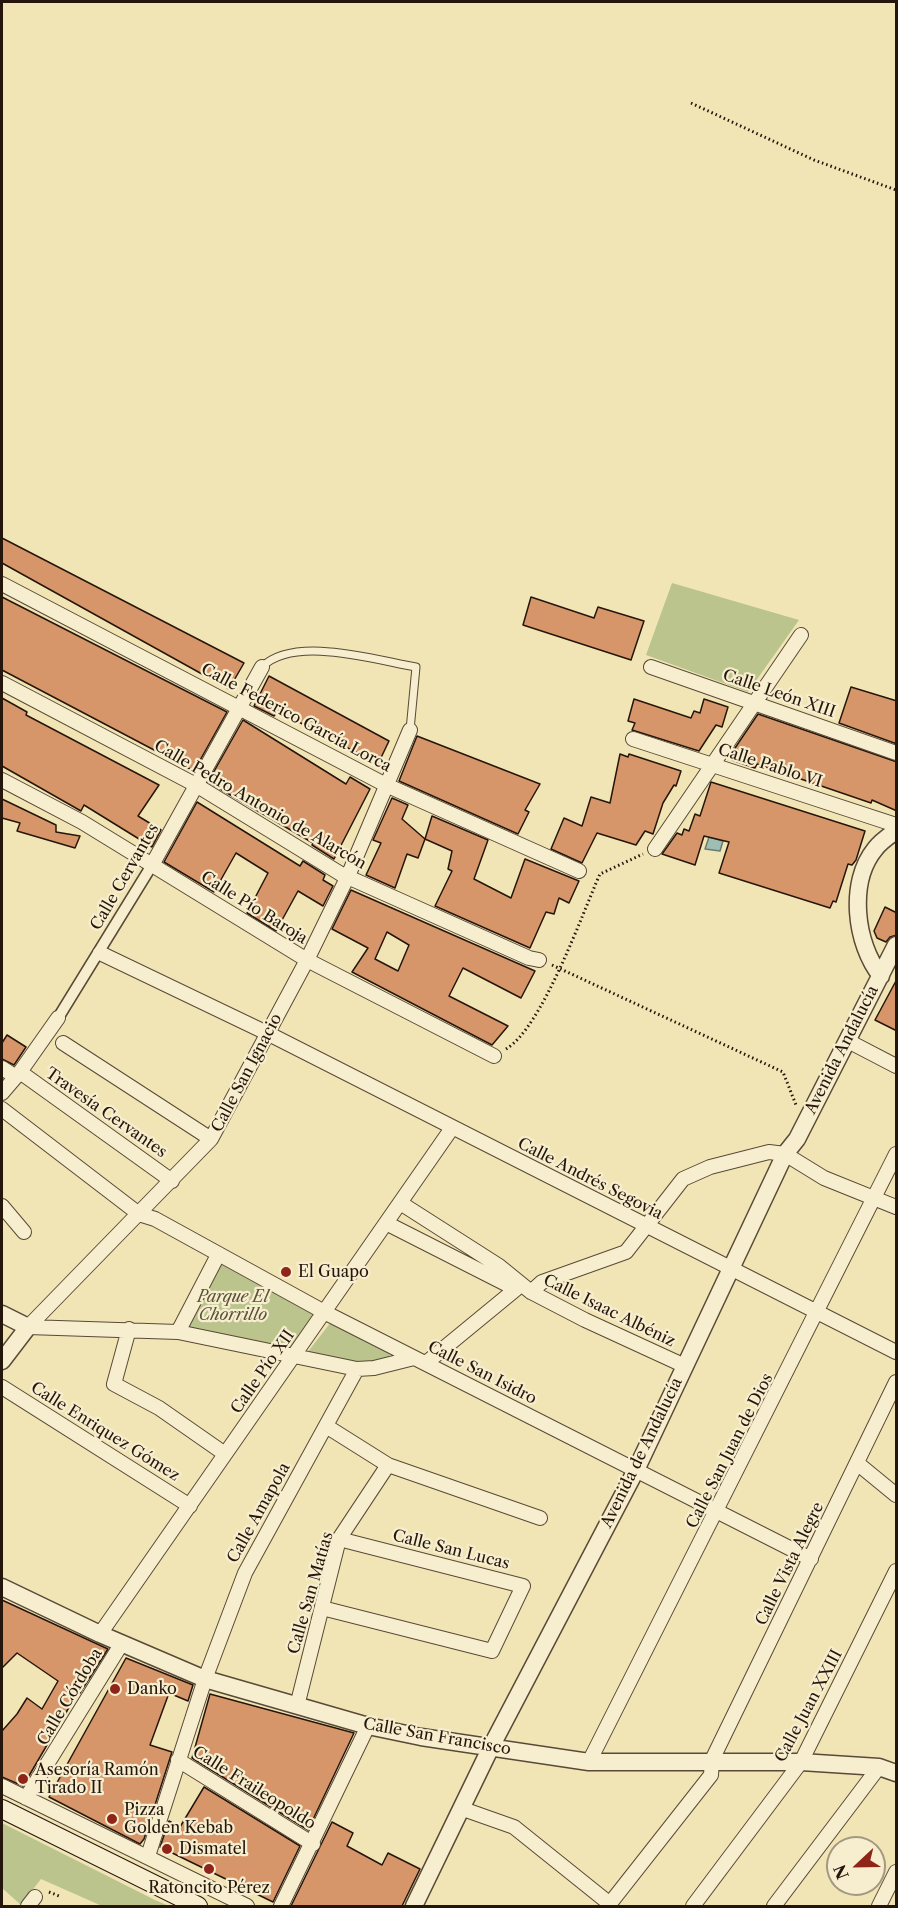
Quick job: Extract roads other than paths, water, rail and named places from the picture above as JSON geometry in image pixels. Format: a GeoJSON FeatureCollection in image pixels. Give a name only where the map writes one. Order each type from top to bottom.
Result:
{"type":"FeatureCollection","features":[{"type":"Feature","properties":{"kind":"main road"},"geometry":{"type":"LineString","coordinates":[[2,1809],[198,1906]]}},
{"type":"Feature","properties":{"kind":"street","name":"Calle Federico García Lorca"},"geometry":{"type":"LineString","coordinates":[[2,584],[386,785],[579,871]]}},
{"type":"Feature","properties":{"kind":"street"},"geometry":{"type":"LineString","coordinates":[[655,849],[801,635]]}},
{"type":"Feature","properties":{"kind":"street","name":"Calle Cervantes"},"geometry":{"type":"LineString","coordinates":[[2,1093],[18,1075],[100,953],[153,865],[262,667]]}},
{"type":"Feature","properties":{"kind":"street","name":"Calle León XIII"},"geometry":{"type":"LineString","coordinates":[[651,667],[897,753]]}},
{"type":"Feature","properties":{"kind":"street","name":"Calle Pedro Antonio de Alarcón"},"geometry":{"type":"LineString","coordinates":[[2,683],[196,785],[348,876],[529,958],[539,960]]}},
{"type":"Feature","properties":{"kind":"street","name":"Calle San Ignacio"},"geometry":{"type":"LineString","coordinates":[[2,1361],[28,1327],[211,1139],[269,1034],[348,876],[410,730]]}},
{"type":"Feature","properties":{"kind":"street","name":"Calle Pablo VI"},"geometry":{"type":"LineString","coordinates":[[633,739],[897,825]]}},
{"type":"Feature","properties":{"kind":"street","name":"Calle Pío Baroja"},"geometry":{"type":"LineString","coordinates":[[2,780],[82,822],[307,960],[494,1056]]}},
{"type":"Feature","properties":{"kind":"street"},"geometry":{"type":"LineString","coordinates":[[881,976],[872,965],[865,948],[857,902],[861,876],[873,850],[897,831]]}},
{"type":"Feature","properties":{"kind":"street","name":"Avenida Andalucía"},"geometry":{"type":"LineString","coordinates":[[785,1154],[802,1128],[849,1041],[897,945]]}},
{"type":"Feature","properties":{"kind":"street","name":"Calle Andrés Segovia"},"geometry":{"type":"LineString","coordinates":[[100,953],[269,1034],[897,1352]]}},
{"type":"Feature","properties":{"kind":"street"},"geometry":{"type":"LineString","coordinates":[[849,1041],[897,1066]]}},
{"type":"Feature","properties":{"kind":"street"},"geometry":{"type":"LineString","coordinates":[[63,1043],[211,1139]]}},
{"type":"Feature","properties":{"kind":"street","name":"Travesía Cervantes"},"geometry":{"type":"LineString","coordinates":[[2,1068],[18,1075],[172,1181]]}},
{"type":"Feature","properties":{"kind":"street","name":"Calle San Isidro"},"geometry":{"type":"LineString","coordinates":[[2,1109],[139,1214],[155,1219],[326,1313],[811,1559]]}},
{"type":"Feature","properties":{"kind":"street","name":"Calle Pío XII"},"geometry":{"type":"LineString","coordinates":[[100,1634],[402,1204],[452,1128]]}},
{"type":"Feature","properties":{"kind":"street"},"geometry":{"type":"LineString","coordinates":[[2,1314],[28,1327],[178,1332],[357,1370],[374,1368],[420,1360],[522,1288],[626,1251],[683,1179],[710,1167],[769,1152],[785,1154],[824,1178],[897,1207]]}},
{"type":"Feature","properties":{"kind":"street","name":"Avenida de Andalucía"},"geometry":{"type":"LineString","coordinates":[[491,1747],[636,1470],[785,1154]]}},
{"type":"Feature","properties":{"kind":"street","name":"Calle San Juan de Dios"},"geometry":{"type":"LineString","coordinates":[[589,1762],[718,1512],[897,1154]]}},
{"type":"Feature","properties":{"kind":"street","name":"Calle Isaac Albéniz"},"geometry":{"type":"LineString","coordinates":[[402,1204],[499,1266],[522,1288]]}},
{"type":"Feature","properties":{"kind":"street"},"geometry":{"type":"LineString","coordinates":[[2,1206],[24,1232]]}},
{"type":"Feature","properties":{"kind":"street","name":"Calle Isaac Albéniz"},"geometry":{"type":"LineString","coordinates":[[388,1224],[685,1366]]}},
{"type":"Feature","properties":{"kind":"street"},"geometry":{"type":"LineString","coordinates":[[178,1332],[218,1255]]}},
{"type":"Feature","properties":{"kind":"street"},"geometry":{"type":"LineString","coordinates":[[129,1329],[114,1384],[159,1408],[225,1454]]}},
{"type":"Feature","properties":{"kind":"street","name":"Calle Amapola"},"geometry":{"type":"LineString","coordinates":[[148,1856],[205,1679],[245,1573],[357,1370]]}},
{"type":"Feature","properties":{"kind":"street","name":"Calle Vista Alegre"},"geometry":{"type":"LineString","coordinates":[[609,1905],[711,1774],[712,1760],[897,1382]]}},
{"type":"Feature","properties":{"kind":"street","name":"Calle Enriquez Gómez"},"geometry":{"type":"LineString","coordinates":[[2,1387],[190,1506]]}},
{"type":"Feature","properties":{"kind":"street"},"geometry":{"type":"LineString","coordinates":[[326,1426],[388,1465],[540,1518]]}},
{"type":"Feature","properties":{"kind":"street"},"geometry":{"type":"LineString","coordinates":[[857,1462],[897,1495]]}},
{"type":"Feature","properties":{"kind":"street","name":"Calle San Matías"},"geometry":{"type":"LineString","coordinates":[[297,1706],[339,1539],[388,1465]]}},
{"type":"Feature","properties":{"kind":"street","name":"Calle San Lucas"},"geometry":{"type":"LineString","coordinates":[[322,1608],[492,1651],[523,1586],[339,1539]]}},
{"type":"Feature","properties":{"kind":"street","name":"Calle Juan XXIII"},"geometry":{"type":"LineString","coordinates":[[693,1906],[801,1762],[897,1571]]}},
{"type":"Feature","properties":{"kind":"street","name":"Calle San Francisco"},"geometry":{"type":"LineString","coordinates":[[2,1587],[100,1634],[205,1679],[368,1726],[589,1762],[712,1760],[801,1762],[879,1767],[897,1773]]}},
{"type":"Feature","properties":{"kind":"street","name":"Calle Córdoba"},"geometry":{"type":"LineString","coordinates":[[26,1798],[122,1643]]}},
{"type":"Feature","properties":{"kind":"street"},"geometry":{"type":"LineString","coordinates":[[281,1906],[313,1844],[368,1726]]}},
{"type":"Feature","properties":{"kind":"street"},"geometry":{"type":"LineString","coordinates":[[414,1906],[463,1809],[491,1747]]}},
{"type":"Feature","properties":{"kind":"street","name":"Calle Fraileopoldo"},"geometry":{"type":"LineString","coordinates":[[178,1760],[313,1844]]}},
{"type":"Feature","properties":{"kind":"street"},"geometry":{"type":"LineString","coordinates":[[774,1906],[879,1767]]}},
{"type":"Feature","properties":{"kind":"street"},"geometry":{"type":"LineString","coordinates":[[2,1786],[247,1906]]}},
{"type":"Feature","properties":{"kind":"street"},"geometry":{"type":"LineString","coordinates":[[463,1809],[514,1827],[609,1905]]}},
{"type":"Feature","properties":{"kind":"street"},"geometry":{"type":"LineString","coordinates":[[879,1906],[897,1872]]}},
{"type":"Feature","properties":{"kind":"lane"},"geometry":{"type":"LineString","coordinates":[[262,667],[271,658],[314,650],[416,666],[410,730]]}},
{"type":"Feature","properties":{"kind":"water"},"geometry":{"type":"Polygon","coordinates":[[[709,837],[723,841],[720,851],[705,849],[709,837]]]}},
{"type":"Feature","properties":{"kind":"place","name":"El Guapo"},"geometry":{"type":"Point","coordinates":[286,1272]}},
{"type":"Feature","properties":{"kind":"place","name":"Danko"},"geometry":{"type":"Point","coordinates":[115,1689]}},
{"type":"Feature","properties":{"kind":"place","name":"Asesoría Ramón Tirado II"},"geometry":{"type":"Point","coordinates":[23,1779]}},
{"type":"Feature","properties":{"kind":"place","name":"Pizza Golden Kebab"},"geometry":{"type":"Point","coordinates":[112,1819]}},
{"type":"Feature","properties":{"kind":"place","name":"Dismatel"},"geometry":{"type":"Point","coordinates":[167,1849]}},
{"type":"Feature","properties":{"kind":"place","name":"Ratoncito Pérez"},"geometry":{"type":"Point","coordinates":[209,1869]}},
{"type":"Feature","properties":{"kind":"park label","name":"Parque El Chorrillo"},"geometry":{"type":"Point","coordinates":[233,1306]}}]}
